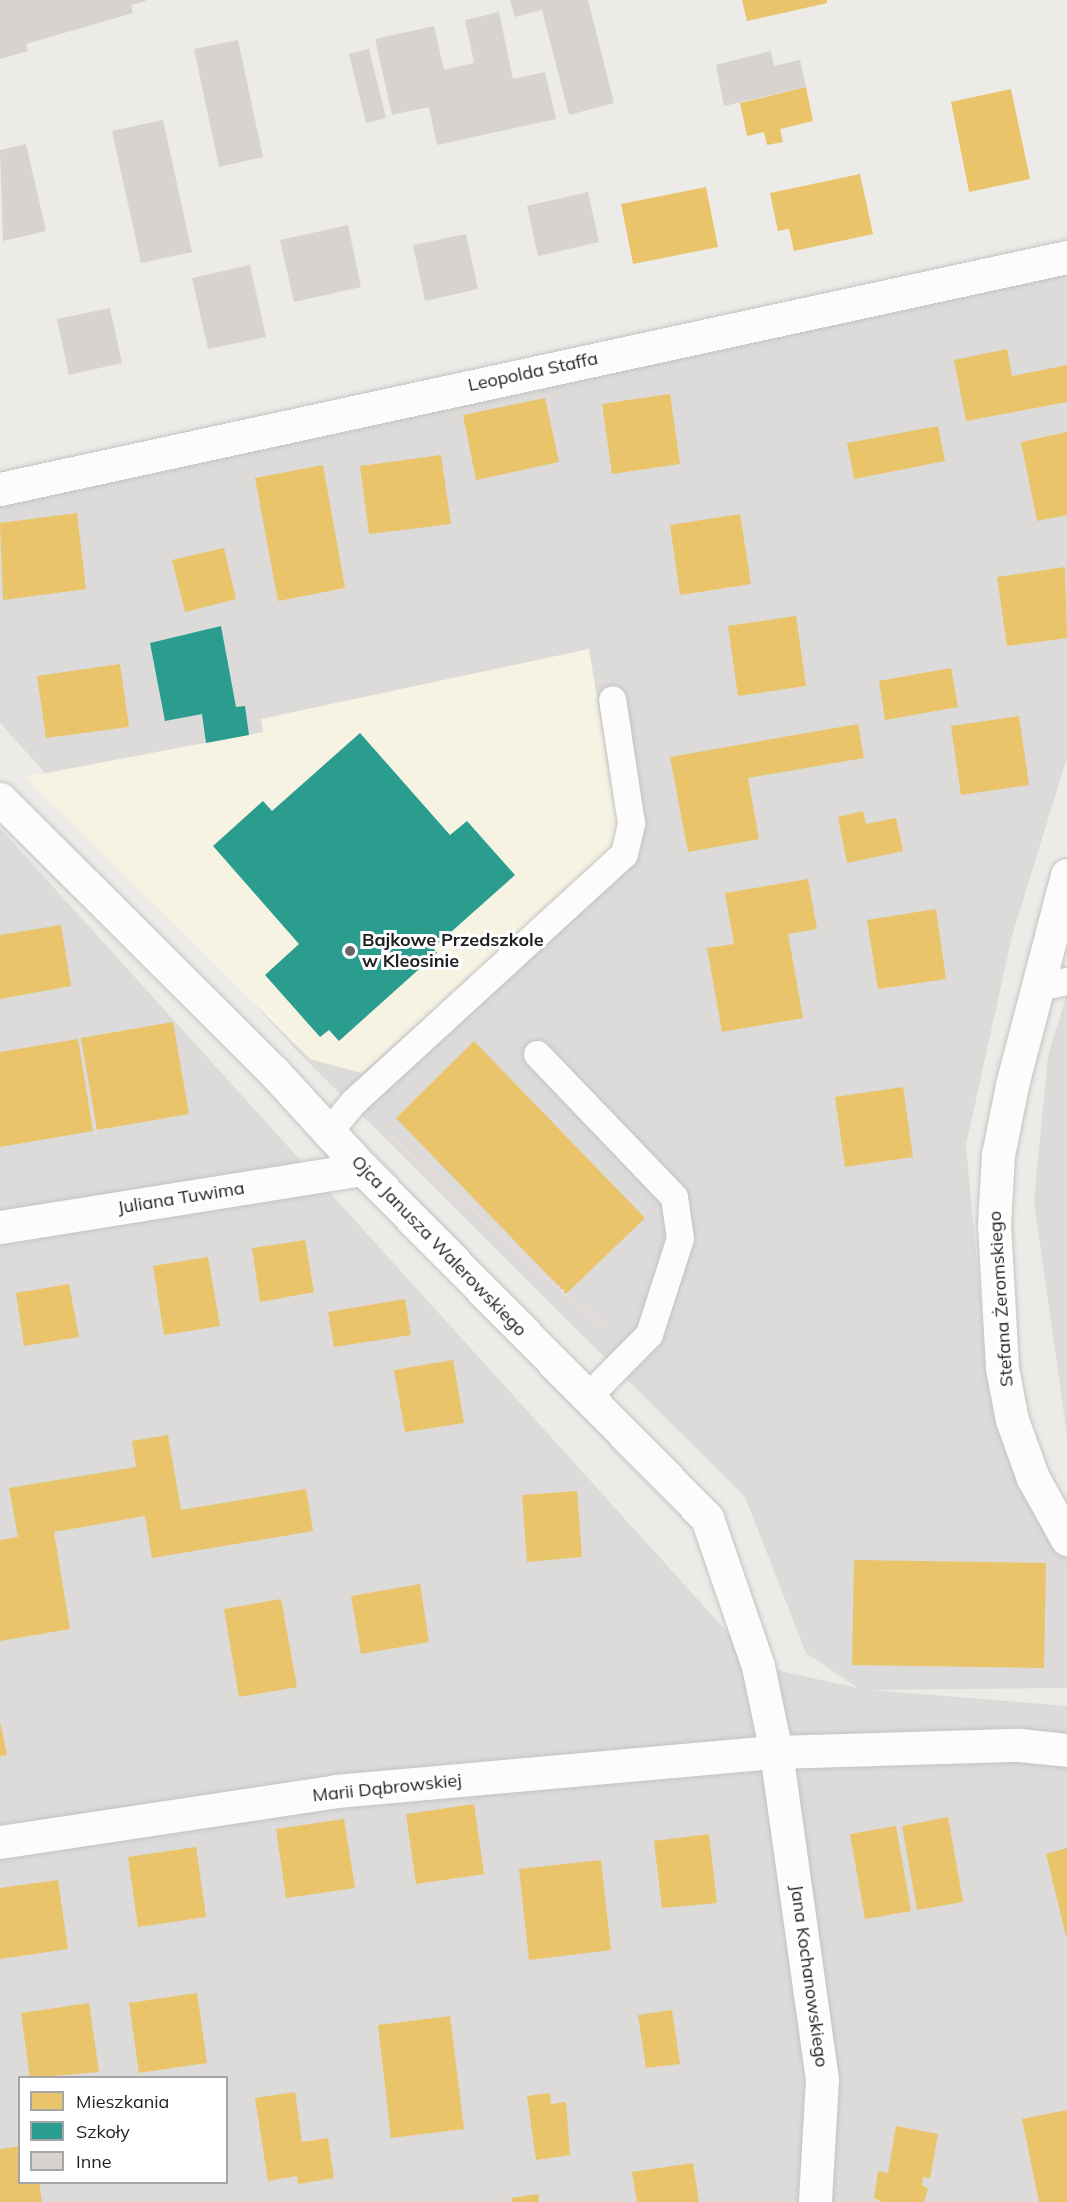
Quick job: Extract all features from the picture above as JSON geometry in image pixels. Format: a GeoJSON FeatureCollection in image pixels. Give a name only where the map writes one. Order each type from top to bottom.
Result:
{"type":"FeatureCollection","features":[{"type":"Feature","properties":{"kind":"street","name":"Leopolda Staffa"},"geometry":{"type":"LineString","coordinates":[[0,489],[1067,257]]}},
{"type":"Feature","properties":{"kind":"street","name":"Ojca Janusza Walerowskiego"},"geometry":{"type":"LineString","coordinates":[[0,800],[274,1072],[363,1169],[707,1518],[759,1666],[776,1752]]}},
{"type":"Feature","properties":{"kind":"street","name":"Stefana Żeromskiego"},"geometry":{"type":"LineString","coordinates":[[1067,875],[1052,984],[998,1155],[994,1224],[1002,1368],[1012,1420],[1033,1478],[1067,1539]]}},
{"type":"Feature","properties":{"kind":"street","name":"Juliana Tuwima"},"geometry":{"type":"LineString","coordinates":[[0,1227],[363,1169]]}},
{"type":"Feature","properties":{"kind":"street","name":"Marii Dąbrowskiej"},"geometry":{"type":"LineString","coordinates":[[0,1842],[336,1791],[776,1752],[1019,1745],[1067,1750]]}},
{"type":"Feature","properties":{"kind":"street","name":"Jana Kochanowskiego"},"geometry":{"type":"LineString","coordinates":[[776,1752],[822,2079],[815,2202]]}},
{"type":"Feature","properties":{"kind":"lane"},"geometry":{"type":"LineString","coordinates":[[328,1132],[353,1102],[624,854],[631,824],[612,699]]}},
{"type":"Feature","properties":{"kind":"lane"},"geometry":{"type":"LineString","coordinates":[[537,1054],[674,1197],[680,1238],[649,1334],[587,1397]]}},
{"type":"Feature","properties":{"kind":"shaded area"},"geometry":{"type":"Polygon","coordinates":[[[1067,241],[1067,758],[1012,936],[966,1145],[989,1390],[1011,1454],[1067,1554],[1067,1688],[871,1690],[1067,1706],[1067,2202],[0,2202],[0,828],[758,1666],[858,1688],[806,1653],[745,1497],[294,1048],[0,723],[0,480],[1067,241]]]}},
{"type":"Feature","properties":{"kind":"shaded area","name":"Bajkowe Przedszkole w Kleosinie"},"geometry":{"type":"Polygon","coordinates":[[[589,649],[621,844],[362,1073],[310,1059],[25,777],[263,732],[261,719],[589,649]]]}},
{"type":"Feature","properties":{"kind":"shaded area"},"geometry":{"type":"Polygon","coordinates":[[[1067,994],[1067,1435],[1034,1201],[1048,1056],[1067,994]]]}},
{"type":"Feature","properties":{"kind":"building: Mieszkania"},"geometry":{"type":"Polygon","coordinates":[[[742,0],[827,0],[827,3],[747,21],[742,0]]]}},
{"type":"Feature","properties":{"kind":"building: Mieszkania"},"geometry":{"type":"Polygon","coordinates":[[[806,87],[813,121],[780,129],[783,142],[767,145],[764,132],[747,136],[740,103],[806,87]]]}},
{"type":"Feature","properties":{"kind":"building: Mieszkania"},"geometry":{"type":"Polygon","coordinates":[[[1011,89],[1030,179],[969,192],[951,102],[1011,89]]]}},
{"type":"Feature","properties":{"kind":"building: Mieszkania"},"geometry":{"type":"Polygon","coordinates":[[[860,174],[873,234],[794,251],[789,229],[778,231],[770,193],[860,174]]]}},
{"type":"Feature","properties":{"kind":"building: Mieszkania"},"geometry":{"type":"Polygon","coordinates":[[[706,187],[718,247],[633,264],[621,204],[706,187]]]}},
{"type":"Feature","properties":{"kind":"building: Mieszkania"},"geometry":{"type":"Polygon","coordinates":[[[1007,349],[1012,376],[1067,365],[1067,402],[966,421],[954,360],[1007,349]]]}},
{"type":"Feature","properties":{"kind":"building: Mieszkania"},"geometry":{"type":"Polygon","coordinates":[[[670,394],[680,464],[612,474],[602,404],[670,394]]]}},
{"type":"Feature","properties":{"kind":"building: Mieszkania"},"geometry":{"type":"Polygon","coordinates":[[[545,398],[559,462],[476,480],[463,415],[545,398]]]}},
{"type":"Feature","properties":{"kind":"building: Mieszkania"},"geometry":{"type":"Polygon","coordinates":[[[938,426],[945,461],[854,479],[847,443],[938,426]]]}},
{"type":"Feature","properties":{"kind":"building: Mieszkania"},"geometry":{"type":"Polygon","coordinates":[[[1067,432],[1067,515],[1037,521],[1021,442],[1067,432]]]}},
{"type":"Feature","properties":{"kind":"building: Mieszkania"},"geometry":{"type":"Polygon","coordinates":[[[441,455],[451,524],[369,534],[360,466],[441,455]]]}},
{"type":"Feature","properties":{"kind":"building: Mieszkania"},"geometry":{"type":"Polygon","coordinates":[[[323,465],[345,588],[278,601],[255,478],[323,465]]]}},
{"type":"Feature","properties":{"kind":"building: Mieszkania"},"geometry":{"type":"Polygon","coordinates":[[[77,513],[86,589],[3,600],[0,523],[77,513]]]}},
{"type":"Feature","properties":{"kind":"building: Mieszkania"},"geometry":{"type":"Polygon","coordinates":[[[740,514],[751,584],[680,595],[670,525],[740,514]]]}},
{"type":"Feature","properties":{"kind":"building: Mieszkania"},"geometry":{"type":"Polygon","coordinates":[[[224,548],[236,599],[185,612],[172,560],[224,548]]]}},
{"type":"Feature","properties":{"kind":"building: Mieszkania"},"geometry":{"type":"Polygon","coordinates":[[[1065,567],[1067,638],[1007,646],[997,577],[1065,567]]]}},
{"type":"Feature","properties":{"kind":"building: Mieszkania"},"geometry":{"type":"Polygon","coordinates":[[[796,616],[806,686],[738,696],[728,626],[796,616]]]}},
{"type":"Feature","properties":{"kind":"building: Mieszkania"},"geometry":{"type":"Polygon","coordinates":[[[120,664],[129,727],[46,738],[37,676],[120,664]]]}},
{"type":"Feature","properties":{"kind":"building: Mieszkania"},"geometry":{"type":"Polygon","coordinates":[[[951,668],[958,707],[885,720],[879,681],[951,668]]]}},
{"type":"Feature","properties":{"kind":"building: Mieszkania"},"geometry":{"type":"Polygon","coordinates":[[[1019,716],[1029,785],[961,795],[951,726],[1019,716]]]}},
{"type":"Feature","properties":{"kind":"building: Mieszkania"},"geometry":{"type":"Polygon","coordinates":[[[858,724],[864,758],[748,778],[759,839],[688,852],[670,757],[858,724]]]}},
{"type":"Feature","properties":{"kind":"building: Mieszkania"},"geometry":{"type":"Polygon","coordinates":[[[863,811],[866,824],[896,818],[903,851],[847,863],[838,817],[863,811]]]}},
{"type":"Feature","properties":{"kind":"building: Mieszkania"},"geometry":{"type":"Polygon","coordinates":[[[808,879],[817,929],[788,934],[803,1018],[722,1032],[707,948],[734,944],[725,893],[808,879]]]}},
{"type":"Feature","properties":{"kind":"building: Mieszkania"},"geometry":{"type":"Polygon","coordinates":[[[936,909],[946,979],[878,989],[867,920],[936,909]]]}},
{"type":"Feature","properties":{"kind":"building: Mieszkania"},"geometry":{"type":"Polygon","coordinates":[[[61,925],[71,986],[0,999],[0,935],[61,925]]]}},
{"type":"Feature","properties":{"kind":"building: Mieszkania"},"geometry":{"type":"Polygon","coordinates":[[[173,1022],[189,1114],[97,1130],[81,1038],[173,1022]]]}},
{"type":"Feature","properties":{"kind":"building: Mieszkania"},"geometry":{"type":"Polygon","coordinates":[[[78,1039],[93,1131],[0,1147],[0,1052],[78,1039]]]}},
{"type":"Feature","properties":{"kind":"building: Mieszkania"},"geometry":{"type":"Polygon","coordinates":[[[474,1041],[645,1218],[566,1294],[396,1118],[474,1041]]]}},
{"type":"Feature","properties":{"kind":"building: Mieszkania"},"geometry":{"type":"Polygon","coordinates":[[[903,1087],[913,1157],[845,1167],[835,1097],[903,1087]]]}},
{"type":"Feature","properties":{"kind":"building: Mieszkania"},"geometry":{"type":"Polygon","coordinates":[[[305,1240],[314,1292],[260,1302],[252,1248],[305,1240]]]}},
{"type":"Feature","properties":{"kind":"building: Mieszkania"},"geometry":{"type":"Polygon","coordinates":[[[208,1257],[220,1326],[164,1335],[153,1266],[208,1257]]]}},
{"type":"Feature","properties":{"kind":"building: Mieszkania"},"geometry":{"type":"Polygon","coordinates":[[[69,1284],[79,1337],[24,1346],[16,1293],[69,1284]]]}},
{"type":"Feature","properties":{"kind":"building: Mieszkania"},"geometry":{"type":"Polygon","coordinates":[[[405,1299],[411,1335],[334,1347],[328,1312],[405,1299]]]}},
{"type":"Feature","properties":{"kind":"building: Mieszkania"},"geometry":{"type":"Polygon","coordinates":[[[453,1360],[464,1423],[405,1432],[394,1370],[453,1360]]]}},
{"type":"Feature","properties":{"kind":"building: Mieszkania"},"geometry":{"type":"Polygon","coordinates":[[[168,1435],[181,1510],[306,1489],[313,1531],[152,1558],[145,1516],[54,1532],[70,1629],[0,1641],[0,1540],[18,1537],[9,1488],[136,1467],[132,1441],[168,1435]]]}},
{"type":"Feature","properties":{"kind":"building: Mieszkania"},"geometry":{"type":"Polygon","coordinates":[[[577,1491],[582,1557],[527,1562],[522,1495],[577,1491]]]}},
{"type":"Feature","properties":{"kind":"building: Mieszkania"},"geometry":{"type":"Polygon","coordinates":[[[854,1560],[1046,1563],[1044,1668],[852,1665],[854,1560]]]}},
{"type":"Feature","properties":{"kind":"building: Mieszkania"},"geometry":{"type":"Polygon","coordinates":[[[420,1584],[429,1642],[361,1654],[351,1596],[420,1584]]]}},
{"type":"Feature","properties":{"kind":"building: Mieszkania"},"geometry":{"type":"Polygon","coordinates":[[[281,1599],[297,1687],[239,1697],[224,1609],[281,1599]]]}},
{"type":"Feature","properties":{"kind":"building: Mieszkania"},"geometry":{"type":"Polygon","coordinates":[[[0,1721],[7,1755],[0,1756],[0,1721]]]}},
{"type":"Feature","properties":{"kind":"building: Mieszkania"},"geometry":{"type":"Polygon","coordinates":[[[474,1804],[484,1874],[416,1884],[406,1814],[474,1804]]]}},
{"type":"Feature","properties":{"kind":"building: Mieszkania"},"geometry":{"type":"Polygon","coordinates":[[[948,1817],[963,1902],[917,1910],[902,1826],[948,1817]]]}},
{"type":"Feature","properties":{"kind":"building: Mieszkania"},"geometry":{"type":"Polygon","coordinates":[[[344,1819],[355,1888],[286,1898],[276,1829],[344,1819]]]}},
{"type":"Feature","properties":{"kind":"building: Mieszkania"},"geometry":{"type":"Polygon","coordinates":[[[896,1826],[911,1911],[865,1919],[850,1834],[896,1826]]]}},
{"type":"Feature","properties":{"kind":"building: Mieszkania"},"geometry":{"type":"Polygon","coordinates":[[[709,1834],[717,1903],[662,1908],[654,1841],[709,1834]]]}},
{"type":"Feature","properties":{"kind":"building: Mieszkania"},"geometry":{"type":"Polygon","coordinates":[[[196,1847],[206,1917],[138,1927],[128,1857],[196,1847]]]}},
{"type":"Feature","properties":{"kind":"building: Mieszkania"},"geometry":{"type":"Polygon","coordinates":[[[1067,1848],[1067,1936],[1066,1936],[1046,1854],[1067,1848]]]}},
{"type":"Feature","properties":{"kind":"building: Mieszkania"},"geometry":{"type":"Polygon","coordinates":[[[601,1860],[611,1950],[529,1960],[519,1869],[601,1860]]]}},
{"type":"Feature","properties":{"kind":"building: Mieszkania"},"geometry":{"type":"Polygon","coordinates":[[[58,1880],[68,1949],[0,1959],[0,1888],[58,1880]]]}},
{"type":"Feature","properties":{"kind":"building: Mieszkania"},"geometry":{"type":"Polygon","coordinates":[[[197,1993],[207,2063],[139,2073],[129,2003],[197,1993]]]}},
{"type":"Feature","properties":{"kind":"building: Mieszkania"},"geometry":{"type":"Polygon","coordinates":[[[89,2003],[99,2072],[30,2076],[21,2013],[89,2003]]]}},
{"type":"Feature","properties":{"kind":"building: Mieszkania"},"geometry":{"type":"Polygon","coordinates":[[[672,2010],[680,2064],[646,2068],[638,2015],[672,2010]]]}},
{"type":"Feature","properties":{"kind":"building: Mieszkania"},"geometry":{"type":"Polygon","coordinates":[[[450,2016],[464,2129],[391,2138],[378,2025],[450,2016]]]}},
{"type":"Feature","properties":{"kind":"building: Mieszkania"},"geometry":{"type":"Polygon","coordinates":[[[295,2092],[302,2142],[328,2138],[334,2178],[298,2184],[297,2176],[268,2181],[255,2098],[295,2092]]]}},
{"type":"Feature","properties":{"kind":"building: Mieszkania"},"geometry":{"type":"Polygon","coordinates":[[[550,2093],[551,2104],[566,2102],[570,2155],[536,2160],[527,2096],[550,2093]]]}},
{"type":"Feature","properties":{"kind":"building: Mieszkania"},"geometry":{"type":"Polygon","coordinates":[[[1067,2110],[1067,2202],[1039,2202],[1022,2119],[1067,2110]]]}},
{"type":"Feature","properties":{"kind":"building: Mieszkania"},"geometry":{"type":"Polygon","coordinates":[[[896,2126],[938,2134],[930,2178],[923,2177],[922,2185],[928,2189],[924,2202],[882,2202],[874,2198],[878,2171],[888,2173],[896,2126]]]}},
{"type":"Feature","properties":{"kind":"building: Mieszkania"},"geometry":{"type":"Polygon","coordinates":[[[18,2146],[18,2184],[39,2184],[42,2202],[0,2202],[0,2149],[18,2146]]]}},
{"type":"Feature","properties":{"kind":"building: Mieszkania"},"geometry":{"type":"Polygon","coordinates":[[[693,2163],[699,2202],[637,2202],[632,2172],[693,2163]]]}},
{"type":"Feature","properties":{"kind":"building: Mieszkania"},"geometry":{"type":"Polygon","coordinates":[[[538,2194],[539,2202],[512,2202],[511,2198],[538,2194]]]}},
{"type":"Feature","properties":{"kind":"building: Szkoły"},"geometry":{"type":"Polygon","coordinates":[[[221,626],[236,707],[245,706],[249,735],[206,743],[202,714],[165,721],[150,643],[221,626]]]}},
{"type":"Feature","properties":{"kind":"building: Szkoły"},"geometry":{"type":"Polygon","coordinates":[[[360,733],[450,835],[467,821],[515,875],[433,948],[437,953],[339,1041],[329,1030],[320,1037],[265,975],[299,944],[213,846],[263,801],[272,811],[360,733]]]}},
{"type":"Feature","properties":{"kind":"building: Inne"},"geometry":{"type":"Polygon","coordinates":[[[0,0],[146,1],[131,5],[133,13],[26,44],[28,51],[0,59],[0,0]]]}},
{"type":"Feature","properties":{"kind":"building: Inne"},"geometry":{"type":"Polygon","coordinates":[[[510,0],[588,0],[614,103],[569,115],[542,10],[515,17],[510,0]]]}},
{"type":"Feature","properties":{"kind":"building: Inne"},"geometry":{"type":"Polygon","coordinates":[[[499,12],[513,79],[545,72],[556,119],[437,145],[429,107],[392,115],[375,39],[434,26],[444,70],[474,63],[465,20],[499,12]]]}},
{"type":"Feature","properties":{"kind":"building: Inne"},"geometry":{"type":"Polygon","coordinates":[[[238,40],[263,157],[219,167],[194,49],[238,40]]]}},
{"type":"Feature","properties":{"kind":"building: Inne"},"geometry":{"type":"Polygon","coordinates":[[[369,49],[386,118],[366,123],[349,54],[369,49]]]}},
{"type":"Feature","properties":{"kind":"building: Inne"},"geometry":{"type":"Polygon","coordinates":[[[771,51],[774,66],[800,60],[806,87],[724,106],[716,65],[771,51]]]}},
{"type":"Feature","properties":{"kind":"building: Inne"},"geometry":{"type":"Polygon","coordinates":[[[163,120],[192,252],[141,263],[112,131],[163,120]]]}},
{"type":"Feature","properties":{"kind":"building: Inne"},"geometry":{"type":"Polygon","coordinates":[[[26,144],[46,231],[3,241],[0,150],[26,144]]]}},
{"type":"Feature","properties":{"kind":"building: Inne"},"geometry":{"type":"Polygon","coordinates":[[[588,192],[599,242],[538,256],[527,206],[588,192]]]}},
{"type":"Feature","properties":{"kind":"building: Inne"},"geometry":{"type":"Polygon","coordinates":[[[348,225],[361,287],[294,302],[280,240],[348,225]]]}},
{"type":"Feature","properties":{"kind":"building: Inne"},"geometry":{"type":"Polygon","coordinates":[[[466,234],[478,289],[425,301],[413,245],[466,234]]]}},
{"type":"Feature","properties":{"kind":"building: Inne"},"geometry":{"type":"Polygon","coordinates":[[[250,265],[266,337],[208,349],[192,278],[250,265]]]}},
{"type":"Feature","properties":{"kind":"building: Inne"},"geometry":{"type":"Polygon","coordinates":[[[110,308],[122,363],[69,375],[57,319],[110,308]]]}},
{"type":"Feature","properties":{"kind":"place","name":"Bajkowe Przedszkole w Kleosinie"},"geometry":{"type":"Point","coordinates":[350,951]}}]}
